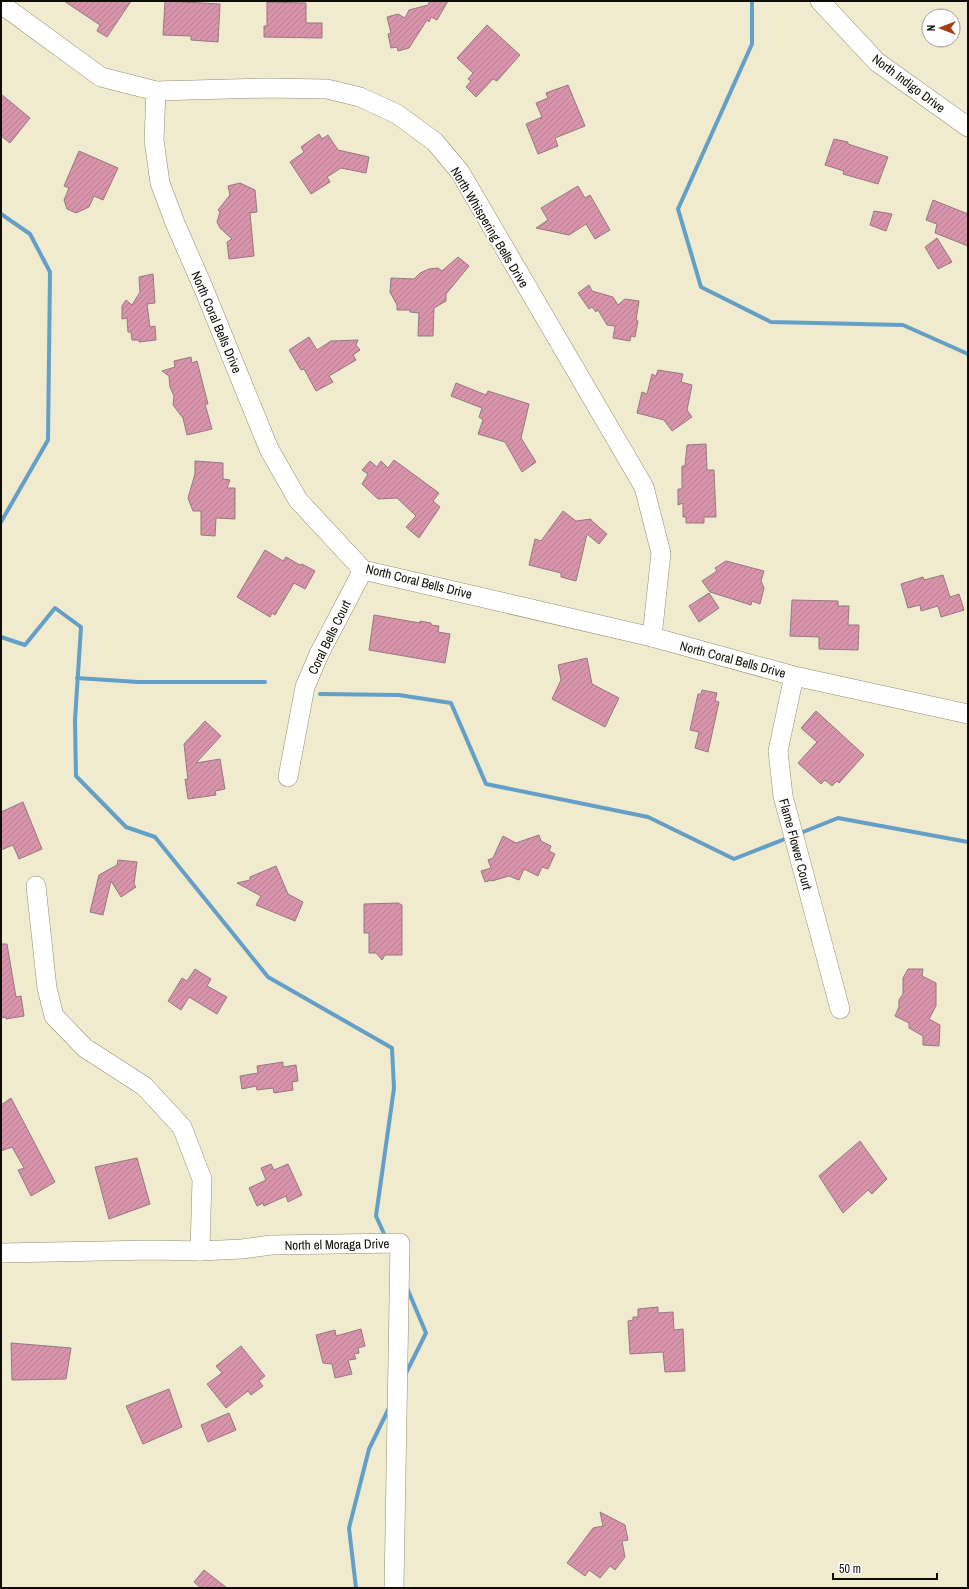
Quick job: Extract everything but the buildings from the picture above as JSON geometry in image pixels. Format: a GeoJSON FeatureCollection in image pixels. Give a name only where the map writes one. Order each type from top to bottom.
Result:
{"type":"FeatureCollection","features":[{"type":"Feature","properties":{"kind":"street","name":"North Indigo Drive"},"geometry":{"type":"LineString","coordinates":[[820,1],[877,62],[968,127]]}},
{"type":"Feature","properties":{"kind":"street","name":"North Whispering Bells Drive"},"geometry":{"type":"LineString","coordinates":[[1,4],[101,77],[156,92],[268,88],[327,89],[360,97],[397,114],[435,142],[460,172],[644,487],[661,553],[652,637]]}},
{"type":"Feature","properties":{"kind":"street","name":"North Coral Bells Drive"},"geometry":{"type":"LineString","coordinates":[[156,92],[154,140],[160,183],[175,223],[269,449],[298,500],[363,570],[652,637],[794,676],[968,714]]}},
{"type":"Feature","properties":{"kind":"street","name":"Coral Bells Court"},"geometry":{"type":"LineString","coordinates":[[288,777],[305,687],[319,654],[363,570]]}},
{"type":"Feature","properties":{"kind":"street","name":"Flame Flower Court"},"geometry":{"type":"LineString","coordinates":[[794,676],[778,751],[783,796],[840,1009]]}},
{"type":"Feature","properties":{"kind":"street"},"geometry":{"type":"LineString","coordinates":[[36,886],[47,988],[54,1016],[86,1048],[144,1086],[182,1127],[202,1179],[200,1251]]}},
{"type":"Feature","properties":{"kind":"street","name":"North el Moraga Drive"},"geometry":{"type":"LineString","coordinates":[[1,1253],[152,1250],[200,1251],[242,1249],[272,1245],[400,1243],[394,1588]]}},
{"type":"Feature","properties":{"kind":"waterway"},"geometry":{"type":"LineString","coordinates":[[752,1],[752,44],[678,209],[701,287],[771,322],[903,325],[968,354]]}},
{"type":"Feature","properties":{"kind":"waterway"},"geometry":{"type":"LineString","coordinates":[[1,214],[30,234],[50,272],[48,440],[1,522]]}},
{"type":"Feature","properties":{"kind":"waterway"},"geometry":{"type":"LineString","coordinates":[[1,637],[25,645],[55,608],[81,627],[75,720],[76,776],[126,827],[155,837],[268,977],[392,1048],[394,1088],[376,1216],[386,1238]]}},
{"type":"Feature","properties":{"kind":"waterway"},"geometry":{"type":"LineString","coordinates":[[77,678],[138,682],[265,682]]}},
{"type":"Feature","properties":{"kind":"waterway"},"geometry":{"type":"LineString","coordinates":[[320,694],[399,695],[451,703],[486,784],[648,817],[734,859],[790,837]]}},
{"type":"Feature","properties":{"kind":"waterway"},"geometry":{"type":"LineString","coordinates":[[798,834],[838,818],[968,842]]}},
{"type":"Feature","properties":{"kind":"waterway"},"geometry":{"type":"LineString","coordinates":[[405,1375],[426,1333],[407,1288]]}},
{"type":"Feature","properties":{"kind":"waterway"},"geometry":{"type":"LineString","coordinates":[[356,1588],[349,1528],[369,1449],[390,1406]]}}]}
